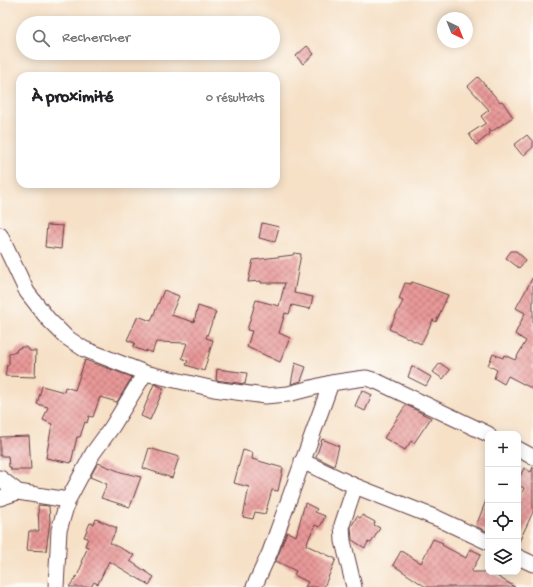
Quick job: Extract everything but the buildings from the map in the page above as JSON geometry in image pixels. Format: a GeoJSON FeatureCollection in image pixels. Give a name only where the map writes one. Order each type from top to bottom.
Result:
{"type":"FeatureCollection","features":[{"type":"Feature","properties":{"kind":"street"},"geometry":{"type":"LineString","coordinates":[[0,235],[27,292],[48,319],[66,337],[84,349],[145,373],[214,389],[265,396],[288,394],[331,383],[366,378],[376,381],[485,433]]}},
{"type":"Feature","properties":{"kind":"street"},"geometry":{"type":"LineString","coordinates":[[56,587],[59,530],[68,500],[93,453],[112,427],[145,373]]}},
{"type":"Feature","properties":{"kind":"street"},"geometry":{"type":"LineString","coordinates":[[254,587],[270,552],[331,383]]}},
{"type":"Feature","properties":{"kind":"street"},"geometry":{"type":"LineString","coordinates":[[521,451],[533,457]]}},
{"type":"Feature","properties":{"kind":"street"},"geometry":{"type":"LineString","coordinates":[[302,461],[355,486],[439,519],[485,541]]}},
{"type":"Feature","properties":{"kind":"street"},"geometry":{"type":"LineString","coordinates":[[0,478],[18,492]]}},
{"type":"Feature","properties":{"kind":"street"},"geometry":{"type":"LineString","coordinates":[[354,587],[343,542],[342,525],[355,486]]}},
{"type":"Feature","properties":{"kind":"street"},"geometry":{"type":"LineString","coordinates":[[0,498],[18,492],[68,500]]}},
{"type":"Feature","properties":{"kind":"street"},"geometry":{"type":"LineString","coordinates":[[521,558],[533,564]]}}]}
